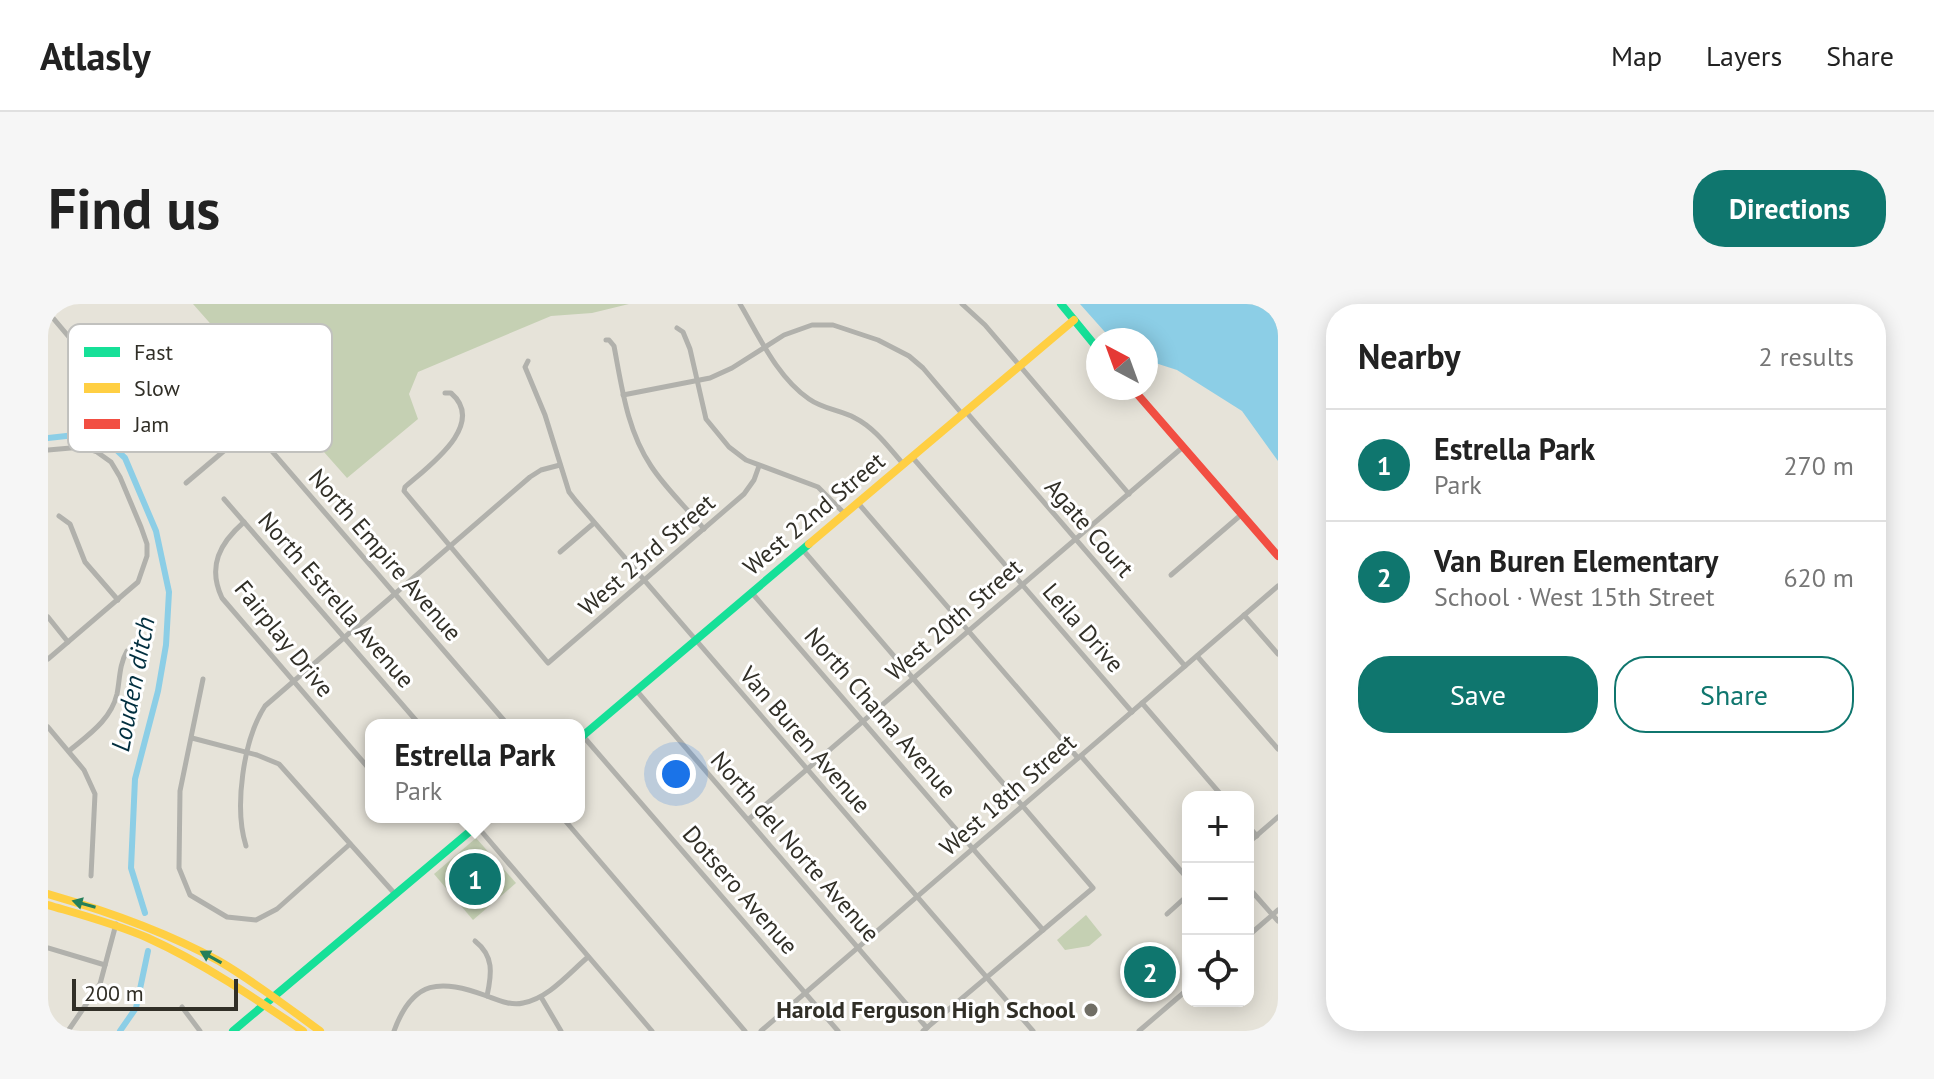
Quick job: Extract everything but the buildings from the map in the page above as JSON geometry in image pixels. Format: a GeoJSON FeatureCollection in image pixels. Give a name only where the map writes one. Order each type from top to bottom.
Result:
{"type":"FeatureCollection","features":[{"type":"Feature","properties":{"kind":"street"},"geometry":{"type":"LineString","coordinates":[[56,304],[48,311],[68,335]]}},
{"type":"Feature","properties":{"kind":"street"},"geometry":{"type":"LineString","coordinates":[[740,304],[765,346],[801,393],[816,403],[865,424],[904,465]]}},
{"type":"Feature","properties":{"kind":"street"},"geometry":{"type":"LineString","coordinates":[[962,304],[985,325],[1129,494]]}},
{"type":"Feature","properties":{"kind":"street"},"geometry":{"type":"LineString","coordinates":[[1061,304],[1086,334]]}},
{"type":"Feature","properties":{"kind":"street","name":"West 22nd Street"},"geometry":{"type":"LineString","coordinates":[[585,734],[1074,320]]}},
{"type":"Feature","properties":{"kind":"street","name":"Agate Court"},"geometry":{"type":"LineString","coordinates":[[623,395],[697,381],[732,368],[784,335],[812,325],[833,325],[878,340],[917,362],[1185,666]]}},
{"type":"Feature","properties":{"kind":"street"},"geometry":{"type":"LineString","coordinates":[[677,328],[686,336],[709,423],[736,454],[759,466],[818,487],[845,514]]}},
{"type":"Feature","properties":{"kind":"street"},"geometry":{"type":"LineString","coordinates":[[606,340],[614,346],[630,422],[650,465],[704,529]]}},
{"type":"Feature","properties":{"kind":"street","name":"Van Buren Avenue"},"geometry":{"type":"LineString","coordinates":[[528,361],[525,367],[572,496],[1033,1031]]}},
{"type":"Feature","properties":{"kind":"street"},"geometry":{"type":"LineString","coordinates":[[445,393],[451,393],[458,401],[461,417],[456,436],[444,454],[404,491],[450,546]]}},
{"type":"Feature","properties":{"kind":"street"},"geometry":{"type":"LineString","coordinates":[[1142,400],[1278,556]]}},
{"type":"Feature","properties":{"kind":"street","name":"West 20th Street"},"geometry":{"type":"LineString","coordinates":[[749,819],[1183,447]]}},
{"type":"Feature","properties":{"kind":"street"},"geometry":{"type":"LineString","coordinates":[[48,450],[68,448]]}},
{"type":"Feature","properties":{"kind":"street"},"geometry":{"type":"LineString","coordinates":[[48,659],[138,582],[147,556],[141,527],[120,477],[111,462],[97,452]]}},
{"type":"Feature","properties":{"kind":"street"},"geometry":{"type":"LineString","coordinates":[[186,483],[223,452]]}},
{"type":"Feature","properties":{"kind":"street","name":"North Empire Avenue"},"geometry":{"type":"LineString","coordinates":[[272,452],[503,719]]}},
{"type":"Feature","properties":{"kind":"street","name":"Leila Drive"},"geometry":{"type":"LineString","coordinates":[[913,458],[1132,712]]}},
{"type":"Feature","properties":{"kind":"street"},"geometry":{"type":"LineString","coordinates":[[246,846],[243,838],[242,774],[261,711],[530,477],[541,470],[560,465]]}},
{"type":"Feature","properties":{"kind":"street","name":"West 23rd Street"},"geometry":{"type":"LineString","coordinates":[[450,546],[548,663],[744,494],[759,466]]}},
{"type":"Feature","properties":{"kind":"street","name":"North Estrella Avenue"},"geometry":{"type":"LineString","coordinates":[[224,499],[415,719]]}},
{"type":"Feature","properties":{"kind":"street"},"geometry":{"type":"LineString","coordinates":[[858,503],[1182,872]]}},
{"type":"Feature","properties":{"kind":"street"},"geometry":{"type":"LineString","coordinates":[[1171,575],[1242,514]]}},
{"type":"Feature","properties":{"kind":"street"},"geometry":{"type":"LineString","coordinates":[[59,516],[70,524],[85,562],[118,600]]}},
{"type":"Feature","properties":{"kind":"street","name":"Fairplay Drive"},"geometry":{"type":"LineString","coordinates":[[244,522],[219,549],[215,573],[218,590],[365,764]]}},
{"type":"Feature","properties":{"kind":"street"},"geometry":{"type":"LineString","coordinates":[[560,552],[594,523]]}},
{"type":"Feature","properties":{"kind":"street"},"geometry":{"type":"LineString","coordinates":[[803,550],[1093,888],[925,1029]]}},
{"type":"Feature","properties":{"kind":"street","name":"West 18th Street"},"geometry":{"type":"LineString","coordinates":[[761,1031],[1278,586]]}},
{"type":"Feature","properties":{"kind":"street","name":"North Chama Avenue"},"geometry":{"type":"LineString","coordinates":[[752,593],[1043,930]]}},
{"type":"Feature","properties":{"kind":"street"},"geometry":{"type":"LineString","coordinates":[[1244,615],[1278,654]]}},
{"type":"Feature","properties":{"kind":"street"},"geometry":{"type":"LineString","coordinates":[[48,617],[68,642]]}},
{"type":"Feature","properties":{"kind":"street"},"geometry":{"type":"LineString","coordinates":[[69,751],[103,722],[111,711],[121,662],[127,651]]}},
{"type":"Feature","properties":{"kind":"street"},"geometry":{"type":"LineString","coordinates":[[1197,656],[1278,749]]}},
{"type":"Feature","properties":{"kind":"street"},"geometry":{"type":"LineString","coordinates":[[203,679],[180,791],[179,858],[182,879],[194,898],[227,917],[256,920],[277,909],[350,844]]}},
{"type":"Feature","properties":{"kind":"street","name":"North del Norte Avenue"},"geometry":{"type":"LineString","coordinates":[[636,690],[925,1029]]}},
{"type":"Feature","properties":{"kind":"street"},"geometry":{"type":"LineString","coordinates":[[1142,703],[1218,791]]}},
{"type":"Feature","properties":{"kind":"street"},"geometry":{"type":"LineString","coordinates":[[48,727],[88,777],[95,794],[91,876]]}},
{"type":"Feature","properties":{"kind":"street"},"geometry":{"type":"LineString","coordinates":[[48,742],[55,736]]}},
{"type":"Feature","properties":{"kind":"street"},"geometry":{"type":"LineString","coordinates":[[192,738],[248,752],[279,764],[395,895]]}},
{"type":"Feature","properties":{"kind":"street","name":"Dotsero Avenue"},"geometry":{"type":"LineString","coordinates":[[585,742],[838,1031]]}},
{"type":"Feature","properties":{"kind":"street"},"geometry":{"type":"LineString","coordinates":[[1254,838],[1278,817]]}},
{"type":"Feature","properties":{"kind":"street"},"geometry":{"type":"LineString","coordinates":[[472,823],[652,1031]]}},
{"type":"Feature","properties":{"kind":"street"},"geometry":{"type":"LineString","coordinates":[[233,1031],[480,823]]}},
{"type":"Feature","properties":{"kind":"street"},"geometry":{"type":"LineString","coordinates":[[567,823],[745,1031]]}},
{"type":"Feature","properties":{"kind":"street"},"geometry":{"type":"LineString","coordinates":[[1254,833],[1257,836]]}},
{"type":"Feature","properties":{"kind":"street"},"geometry":{"type":"LineString","coordinates":[[1254,893],[1275,913],[1278,921]]}},
{"type":"Feature","properties":{"kind":"street"},"geometry":{"type":"LineString","coordinates":[[48,894],[119,915],[206,954],[242,975],[303,1031]]}},
{"type":"Feature","properties":{"kind":"street"},"geometry":{"type":"LineString","coordinates":[[1167,914],[1182,900]]}},
{"type":"Feature","properties":{"kind":"street"},"geometry":{"type":"LineString","coordinates":[[48,905],[116,925],[173,951],[320,1031]]}},
{"type":"Feature","properties":{"kind":"street"},"geometry":{"type":"LineString","coordinates":[[1249,935],[1275,913]]}},
{"type":"Feature","properties":{"kind":"street"},"geometry":{"type":"LineString","coordinates":[[68,1031],[95,995],[119,915]]}},
{"type":"Feature","properties":{"kind":"street"},"geometry":{"type":"LineString","coordinates":[[475,941],[486,951],[491,963],[487,996]]}},
{"type":"Feature","properties":{"kind":"street"},"geometry":{"type":"LineString","coordinates":[[48,948],[105,965]]}},
{"type":"Feature","properties":{"kind":"street"},"geometry":{"type":"LineString","coordinates":[[394,1031],[405,1006],[419,992],[431,986],[458,986],[519,1004],[541,997],[588,957]]}},
{"type":"Feature","properties":{"kind":"street"},"geometry":{"type":"LineString","coordinates":[[1139,1031],[1182,994]]}},
{"type":"Feature","properties":{"kind":"street"},"geometry":{"type":"LineString","coordinates":[[541,997],[561,1031]]}},
{"type":"Feature","properties":{"kind":"street"},"geometry":{"type":"LineString","coordinates":[[182,1007],[200,1031]]}},
{"type":"Feature","properties":{"kind":"green space"},"geometry":{"type":"Polygon","coordinates":[[[193,304],[629,304],[592,313],[551,316],[418,372],[409,394],[418,419],[347,478],[324,452],[332,452],[332,324],[211,324],[193,304]]]}},
{"type":"Feature","properties":{"kind":"green space"},"geometry":{"type":"Polygon","coordinates":[[[476,838],[516,883],[473,920],[434,874],[476,838]]]}},
{"type":"Feature","properties":{"kind":"green space"},"geometry":{"type":"Polygon","coordinates":[[[1086,915],[1102,935],[1089,946],[1065,950],[1057,940],[1086,915]]]}},
{"type":"Feature","properties":{"kind":"water"},"geometry":{"type":"Polygon","coordinates":[[[1080,304],[1278,304],[1278,461],[1242,411],[1177,370],[1158,364],[1158,328],[1101,328],[1080,304]]]}},
{"type":"Feature","properties":{"kind":"waterway","name":"Louden ditch"},"geometry":{"type":"LineString","coordinates":[[48,438],[68,436]]}},
{"type":"Feature","properties":{"kind":"waterway","name":"Louden ditch"},"geometry":{"type":"LineString","coordinates":[[119,452],[125,458],[156,531],[169,592],[166,645],[158,691],[135,779],[131,868],[145,913]]}},
{"type":"Feature","properties":{"kind":"waterway","name":"Louden ditch"},"geometry":{"type":"LineString","coordinates":[[120,1031],[136,1008],[148,951]]}},
{"type":"Feature","properties":{"kind":"traffic: fast"},"geometry":{"type":"LineString","coordinates":[[1061,304],[1086,334]]}},
{"type":"Feature","properties":{"kind":"traffic: fast"},"geometry":{"type":"LineString","coordinates":[[585,734],[809,544]]}},
{"type":"Feature","properties":{"kind":"traffic: fast"},"geometry":{"type":"LineString","coordinates":[[233,1031],[480,823]]}},
{"type":"Feature","properties":{"kind":"traffic: slow"},"geometry":{"type":"LineString","coordinates":[[809,544],[1074,320]]}},
{"type":"Feature","properties":{"kind":"traffic: slow"},"geometry":{"type":"LineString","coordinates":[[48,894],[92,907],[199,950],[245,977],[320,1031]]}},
{"type":"Feature","properties":{"kind":"traffic: slow"},"geometry":{"type":"LineString","coordinates":[[48,905],[148,938],[227,981],[303,1031]]}},
{"type":"Feature","properties":{"kind":"traffic: jam"},"geometry":{"type":"LineString","coordinates":[[48,311],[56,304]]}},
{"type":"Feature","properties":{"kind":"traffic: jam"},"geometry":{"type":"LineString","coordinates":[[1142,400],[1278,556]]}},
{"type":"Feature","properties":{"kind":"place","name":"Estrella Park"},"geometry":{"type":"Point","coordinates":[475,879]}},
{"type":"Feature","properties":{"kind":"place","name":"Van Buren Elementary"},"geometry":{"type":"Point","coordinates":[1150,972]}},
{"type":"Feature","properties":{"kind":"place","name":"Harold Ferguson High School"},"geometry":{"type":"Point","coordinates":[1091,1010]}}]}
